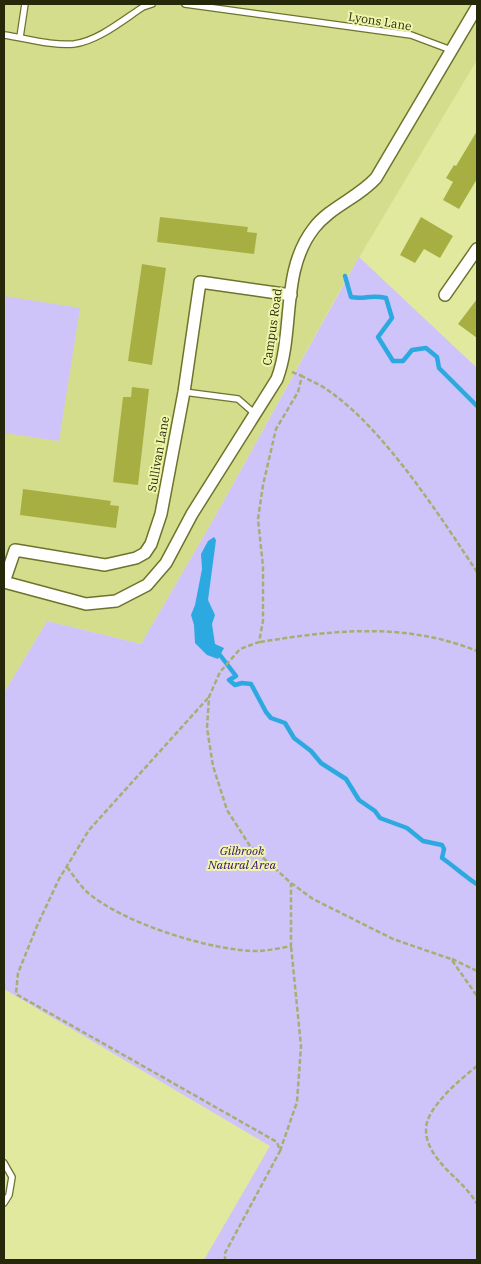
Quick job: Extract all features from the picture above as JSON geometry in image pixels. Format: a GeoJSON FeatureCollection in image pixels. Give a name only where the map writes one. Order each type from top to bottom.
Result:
{"type":"FeatureCollection","features":[{"type":"Feature","properties":{"kind":"street","name":"Campus Road"},"geometry":{"type":"LineString","coordinates":[[4,582],[71,602],[86,604],[122,599],[148,585],[166,563],[192,514],[254,413],[272,389],[281,368],[291,295],[299,254],[308,236],[323,219],[362,192],[376,178],[477,7]]}},
{"type":"Feature","properties":{"kind":"street"},"geometry":{"type":"LineString","coordinates":[[446,295],[477,249]]}},
{"type":"Feature","properties":{"kind":"street","name":"Sullivan Lane"},"geometry":{"type":"LineString","coordinates":[[4,582],[15,550],[105,565],[126,562],[145,553],[152,544],[160,523],[184,392],[200,282],[291,295]]}},
{"type":"Feature","properties":{"kind":"lane"},"geometry":{"type":"LineString","coordinates":[[20,37],[25,4]]}},
{"type":"Feature","properties":{"kind":"lane"},"geometry":{"type":"LineString","coordinates":[[4,35],[75,44],[89,40],[143,7],[152,4]]}},
{"type":"Feature","properties":{"kind":"lane","name":"Lyons Lane"},"geometry":{"type":"LineString","coordinates":[[185,4],[411,35],[451,50]]}},
{"type":"Feature","properties":{"kind":"lane"},"geometry":{"type":"LineString","coordinates":[[184,392],[238,399],[254,413]]}},
{"type":"Feature","properties":{"kind":"lane"},"geometry":{"type":"LineString","coordinates":[[4,1163],[12,1177],[9,1195],[4,1203]]}},
{"type":"Feature","properties":{"kind":"path"},"geometry":{"type":"LineString","coordinates":[[259,642],[263,621],[262,567],[258,519],[263,485],[276,429],[298,392],[302,376],[329,390],[369,426],[413,482],[477,572]]}},
{"type":"Feature","properties":{"kind":"path"},"geometry":{"type":"LineString","coordinates":[[280,1151],[277,1142],[16,994],[18,973],[37,926],[67,867],[89,830],[209,697],[220,672],[240,649],[259,642],[323,632],[367,630],[416,634],[477,651]]}},
{"type":"Feature","properties":{"kind":"path"},"geometry":{"type":"LineString","coordinates":[[209,697],[207,728],[213,766],[227,810],[250,846],[291,883],[314,899],[392,940],[451,958],[477,971]]}},
{"type":"Feature","properties":{"kind":"path"},"geometry":{"type":"LineString","coordinates":[[67,867],[87,891],[120,913],[155,928],[205,944],[260,951],[291,946]]}},
{"type":"Feature","properties":{"kind":"path"},"geometry":{"type":"LineString","coordinates":[[224,1260],[225,1253],[280,1151],[297,1102],[302,1046],[291,946],[291,883]]}},
{"type":"Feature","properties":{"kind":"path"},"geometry":{"type":"LineString","coordinates":[[451,958],[477,996]]}},
{"type":"Feature","properties":{"kind":"path"},"geometry":{"type":"LineString","coordinates":[[477,1066],[451,1087],[432,1114],[425,1129],[430,1150],[447,1170],[469,1190],[477,1204]]}},
{"type":"Feature","properties":{"kind":"shaded area"},"geometry":{"type":"Polygon","coordinates":[[[4,4],[477,4],[477,60],[345,281],[212,522],[141,644],[47,621],[4,693],[4,4]]]}},
{"type":"Feature","properties":{"kind":"green space","name":"Gilbrook Natural Area"},"geometry":{"type":"Polygon","coordinates":[[[359,257],[477,368],[477,1260],[204,1260],[270,1146],[4,989],[4,693],[47,621],[141,644],[212,522],[359,257]]]}},
{"type":"Feature","properties":{"kind":"green space"},"geometry":{"type":"Polygon","coordinates":[[[4,296],[80,308],[59,441],[4,433],[4,296]]]}},
{"type":"Feature","properties":{"kind":"water"},"geometry":{"type":"Polygon","coordinates":[[[214,537],[216,540],[208,600],[215,615],[212,624],[215,644],[224,648],[218,659],[207,655],[195,643],[194,625],[191,615],[195,605],[202,569],[201,554],[208,541],[214,537]]]}},
{"type":"Feature","properties":{"kind":"building"},"geometry":{"type":"Polygon","coordinates":[[[477,131],[477,179],[459,209],[443,200],[453,182],[446,178],[454,165],[456,166],[477,131]]]}},
{"type":"Feature","properties":{"kind":"building"},"geometry":{"type":"Polygon","coordinates":[[[160,217],[248,227],[247,232],[257,233],[254,254],[157,242],[160,217]]]}},
{"type":"Feature","properties":{"kind":"building"},"geometry":{"type":"Polygon","coordinates":[[[421,217],[453,236],[440,258],[424,249],[415,263],[400,255],[421,217]]]}},
{"type":"Feature","properties":{"kind":"building"},"geometry":{"type":"Polygon","coordinates":[[[142,264],[166,268],[152,365],[128,361],[142,264]]]}},
{"type":"Feature","properties":{"kind":"building"},"geometry":{"type":"Polygon","coordinates":[[[477,299],[477,338],[458,324],[477,299]]]}},
{"type":"Feature","properties":{"kind":"building"},"geometry":{"type":"Polygon","coordinates":[[[132,387],[149,389],[138,485],[113,482],[123,397],[131,397],[132,387]]]}},
{"type":"Feature","properties":{"kind":"building"},"geometry":{"type":"Polygon","coordinates":[[[23,489],[111,501],[110,505],[119,506],[116,528],[20,515],[23,489]]]}},
{"type":"Feature","properties":{"kind":"waterway"},"geometry":{"type":"LineString","coordinates":[[345,276],[351,297],[386,298],[392,318],[378,337],[393,361],[403,361],[412,350],[426,348],[437,357],[439,368],[477,406]]}},
{"type":"Feature","properties":{"kind":"waterway"},"geometry":{"type":"LineString","coordinates":[[220,655],[236,676],[229,680],[235,685],[242,683],[251,684],[271,718],[285,723],[294,738],[311,751],[321,763],[346,779],[359,800],[375,811],[380,818],[407,828],[423,841],[442,845],[444,849],[442,858],[477,884]]}}]}
